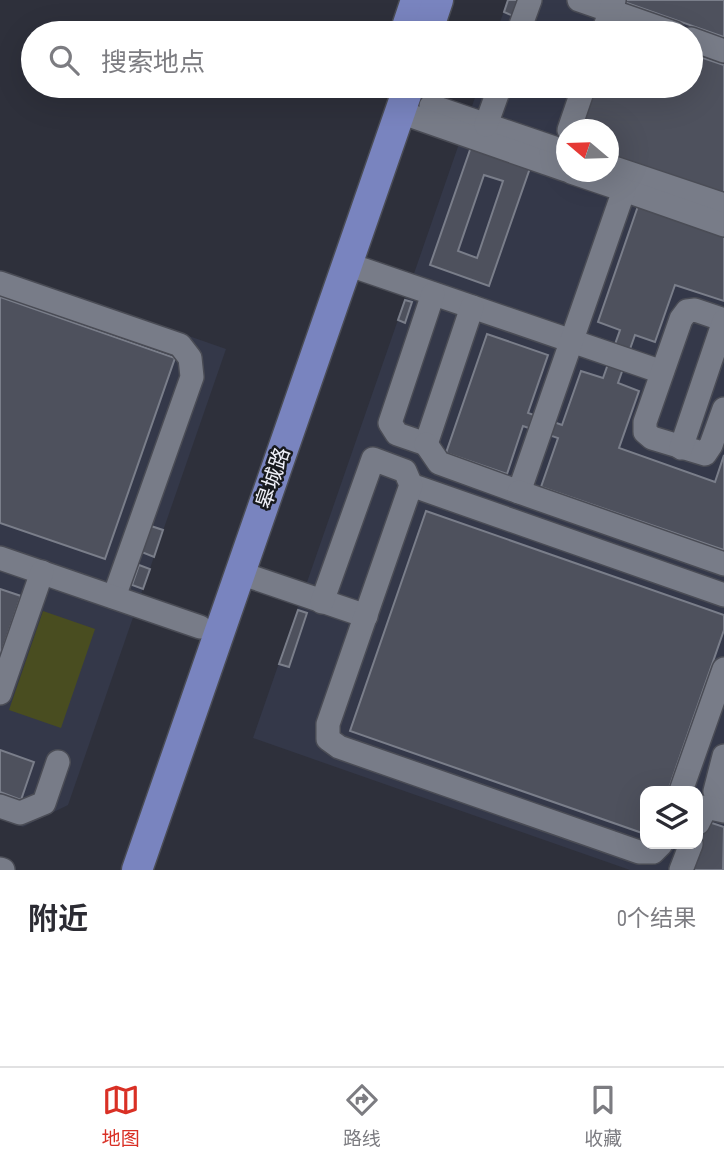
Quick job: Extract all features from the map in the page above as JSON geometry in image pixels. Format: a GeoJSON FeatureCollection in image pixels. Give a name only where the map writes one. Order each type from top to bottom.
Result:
{"type":"FeatureCollection","features":[{"type":"Feature","properties":{"kind":"main road"},"geometry":{"type":"LineString","coordinates":[[409,21],[416,0]]}},
{"type":"Feature","properties":{"kind":"main road"},"geometry":{"type":"LineString","coordinates":[[431,21],[438,0]]}},
{"type":"Feature","properties":{"kind":"main road","name":"皋城路"},"geometry":{"type":"LineString","coordinates":[[137,870],[347,264],[399,98]]}},
{"type":"Feature","properties":{"kind":"main road","name":"皋城路"},"geometry":{"type":"LineString","coordinates":[[116,870],[200,627],[399,98]]}},
{"type":"Feature","properties":{"kind":"lane"},"geometry":{"type":"LineString","coordinates":[[522,21],[530,0]]}},
{"type":"Feature","properties":{"kind":"lane"},"geometry":{"type":"LineString","coordinates":[[579,0],[612,6],[646,21]]}},
{"type":"Feature","properties":{"kind":"lane"},"geometry":{"type":"LineString","coordinates":[[703,43],[724,51]]}},
{"type":"Feature","properties":{"kind":"lane"},"geometry":{"type":"LineString","coordinates":[[409,98],[556,148]]}},
{"type":"Feature","properties":{"kind":"lane"},"geometry":{"type":"LineString","coordinates":[[409,98],[556,148]]}},
{"type":"Feature","properties":{"kind":"lane"},"geometry":{"type":"LineString","coordinates":[[486,125],[496,98]]}},
{"type":"Feature","properties":{"kind":"lane"},"geometry":{"type":"LineString","coordinates":[[576,119],[581,98]]}},
{"type":"Feature","properties":{"kind":"lane"},"geometry":{"type":"LineString","coordinates":[[619,170],[724,205]]}},
{"type":"Feature","properties":{"kind":"lane"},"geometry":{"type":"LineString","coordinates":[[612,182],[624,190],[724,225]]}},
{"type":"Feature","properties":{"kind":"lane"},"geometry":{"type":"LineString","coordinates":[[519,492],[624,190]]}},
{"type":"Feature","properties":{"kind":"lane"},"geometry":{"type":"LineString","coordinates":[[347,264],[662,372]]}},
{"type":"Feature","properties":{"kind":"lane"},"geometry":{"type":"LineString","coordinates":[[0,283],[180,345],[190,358],[191,377],[114,597]]}},
{"type":"Feature","properties":{"kind":"lane"},"geometry":{"type":"LineString","coordinates":[[433,294],[390,423],[393,432],[426,444],[439,463],[724,565]]}},
{"type":"Feature","properties":{"kind":"lane"},"geometry":{"type":"LineString","coordinates":[[426,444],[472,307]]}},
{"type":"Feature","properties":{"kind":"lane"},"geometry":{"type":"LineString","coordinates":[[681,448],[724,321],[695,310],[687,311],[681,318],[662,372],[645,422],[645,432],[652,438],[681,448],[705,454],[724,409]]}},
{"type":"Feature","properties":{"kind":"lane"},"geometry":{"type":"LineString","coordinates":[[322,601],[373,459],[405,471],[411,485],[328,724],[328,739],[339,747],[639,852],[653,852],[656,849]]}},
{"type":"Feature","properties":{"kind":"lane"},"geometry":{"type":"LineString","coordinates":[[411,485],[724,594]]}},
{"type":"Feature","properties":{"kind":"lane"},"geometry":{"type":"LineString","coordinates":[[0,558],[200,627]]}},
{"type":"Feature","properties":{"kind":"lane"},"geometry":{"type":"LineString","coordinates":[[0,692],[42,572]]}},
{"type":"Feature","properties":{"kind":"lane"},"geometry":{"type":"LineString","coordinates":[[240,573],[366,616]]}},
{"type":"Feature","properties":{"kind":"lane"},"geometry":{"type":"LineString","coordinates":[[683,786],[724,669]]}},
{"type":"Feature","properties":{"kind":"lane"},"geometry":{"type":"LineString","coordinates":[[724,756],[714,784],[715,791],[724,797]]}},
{"type":"Feature","properties":{"kind":"lane"},"geometry":{"type":"LineString","coordinates":[[0,806],[20,813],[44,803],[58,762]]}},
{"type":"Feature","properties":{"kind":"lane"},"geometry":{"type":"LineString","coordinates":[[703,813],[706,807],[724,811]]}},
{"type":"Feature","properties":{"kind":"lane"},"geometry":{"type":"LineString","coordinates":[[681,870],[689,849]]}},
{"type":"Feature","properties":{"kind":"shaded area"},"geometry":{"type":"Polygon","coordinates":[[[508,0],[724,0],[724,870],[630,870],[253,738],[475,98],[703,98],[703,21],[500,21],[508,0]]]}},
{"type":"Feature","properties":{"kind":"shaded area"},"geometry":{"type":"Polygon","coordinates":[[[0,270],[226,349],[68,805],[23,827],[0,819],[0,270]]]}},
{"type":"Feature","properties":{"kind":"green space"},"geometry":{"type":"Polygon","coordinates":[[[43,611],[95,629],[61,728],[9,710],[43,611]]]}},
{"type":"Feature","properties":{"kind":"building"},"geometry":{"type":"Polygon","coordinates":[[[508,0],[519,0],[513,16],[504,12],[508,0]]]}},
{"type":"Feature","properties":{"kind":"building"},"geometry":{"type":"Polygon","coordinates":[[[724,0],[724,37],[703,30],[703,21],[678,21],[624,2],[724,0]]]}},
{"type":"Feature","properties":{"kind":"building"},"geometry":{"type":"Polygon","coordinates":[[[703,58],[724,65],[724,195],[619,159],[619,119],[584,119],[591,98],[703,98],[703,58]]]}},
{"type":"Feature","properties":{"kind":"building"},"geometry":{"type":"Polygon","coordinates":[[[471,147],[530,168],[489,286],[430,265],[471,147]],[[484,175],[458,251],[477,258],[503,181],[484,175]]]}},
{"type":"Feature","properties":{"kind":"building"},"geometry":{"type":"Polygon","coordinates":[[[638,206],[724,236],[724,301],[675,285],[655,342],[635,335],[618,383],[639,391],[619,448],[715,482],[724,455],[724,550],[541,487],[558,438],[523,426],[507,474],[446,453],[487,334],[548,355],[528,413],[562,425],[581,371],[603,378],[620,330],[598,322],[638,206]]]}},
{"type":"Feature","properties":{"kind":"building"},"geometry":{"type":"Polygon","coordinates":[[[0,297],[175,358],[105,559],[0,523],[0,297]]]}},
{"type":"Feature","properties":{"kind":"building"},"geometry":{"type":"Polygon","coordinates":[[[405,300],[412,302],[405,323],[398,320],[405,300]]]}},
{"type":"Feature","properties":{"kind":"building"},"geometry":{"type":"Polygon","coordinates":[[[426,511],[724,615],[724,630],[670,786],[640,786],[640,832],[350,731],[426,511]]]}},
{"type":"Feature","properties":{"kind":"building"},"geometry":{"type":"Polygon","coordinates":[[[148,525],[163,530],[154,557],[139,551],[148,525]]]}},
{"type":"Feature","properties":{"kind":"building"},"geometry":{"type":"Polygon","coordinates":[[[139,565],[150,569],[143,589],[132,585],[139,565]]]}},
{"type":"Feature","properties":{"kind":"building"},"geometry":{"type":"Polygon","coordinates":[[[0,589],[21,596],[0,657],[0,589]]]}},
{"type":"Feature","properties":{"kind":"building"},"geometry":{"type":"Polygon","coordinates":[[[298,610],[307,613],[289,667],[279,664],[298,610]]]}},
{"type":"Feature","properties":{"kind":"building"},"geometry":{"type":"Polygon","coordinates":[[[0,750],[34,762],[21,800],[0,792],[0,750]]]}},
{"type":"Feature","properties":{"kind":"building"},"geometry":{"type":"Polygon","coordinates":[[[706,821],[724,827],[723,870],[689,870],[696,849],[703,849],[706,821]]]}}]}
